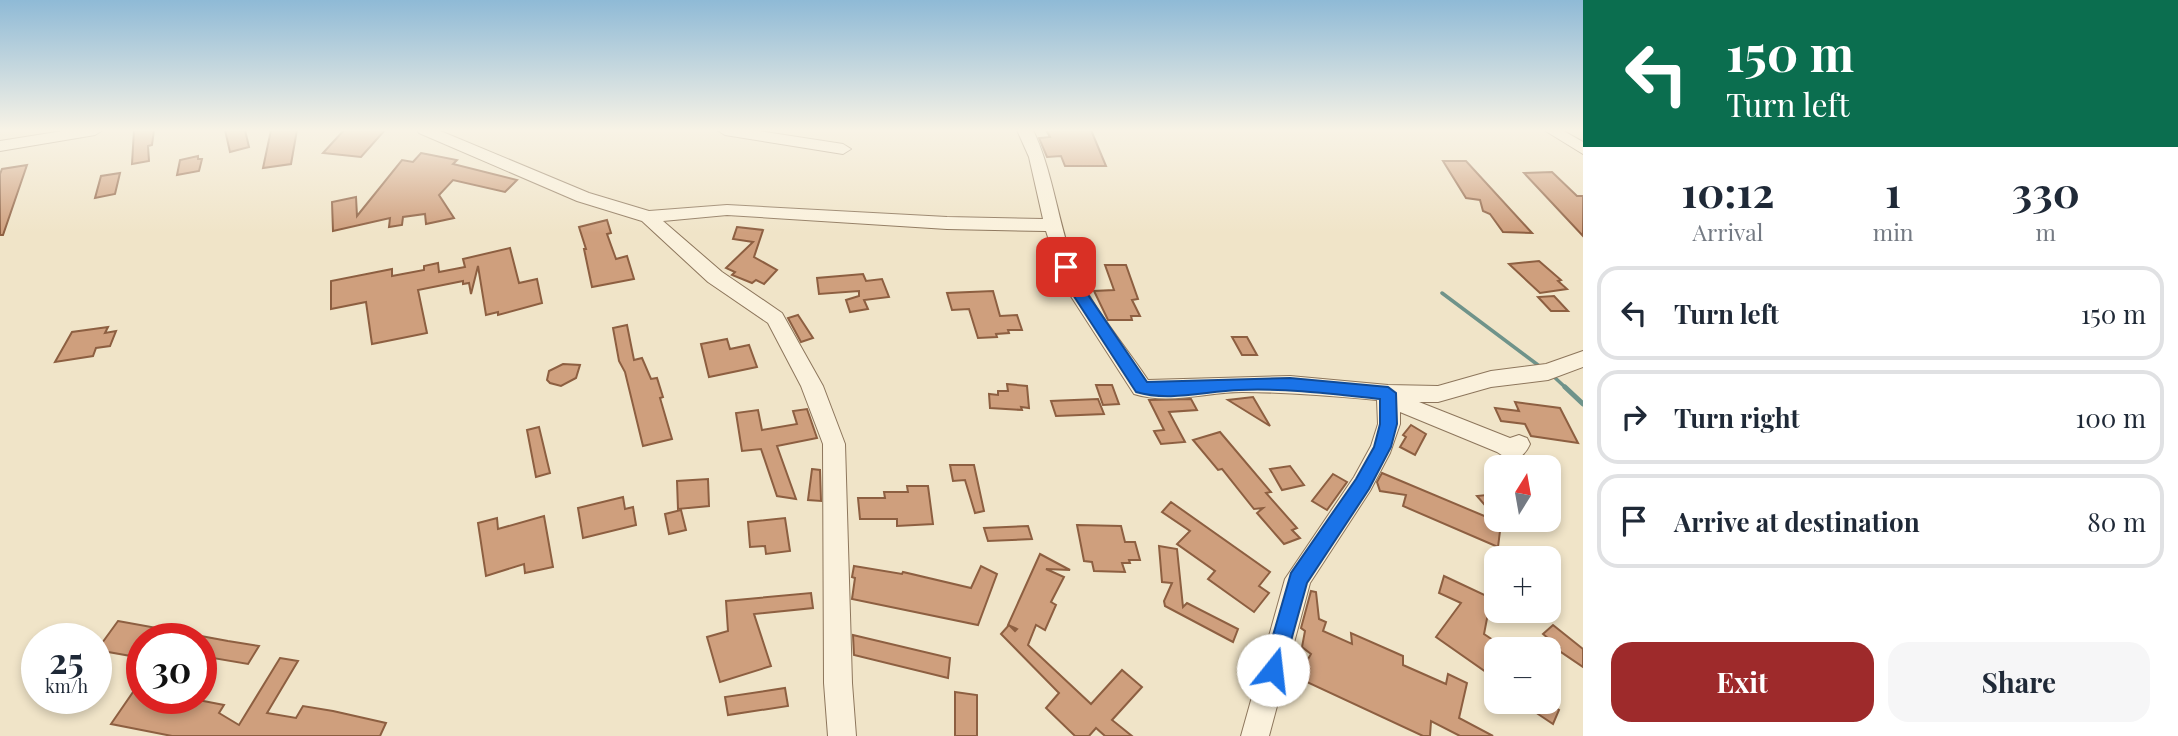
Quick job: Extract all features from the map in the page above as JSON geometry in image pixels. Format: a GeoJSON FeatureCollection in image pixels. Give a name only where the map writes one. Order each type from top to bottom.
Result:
{"type":"FeatureCollection","features":[{"type":"Feature","properties":{"kind":"street"},"geometry":{"type":"LineString","coordinates":[[506,164],[583,197],[648,217],[727,210],[947,223],[1053,225]]}},
{"type":"Feature","properties":{"kind":"street"},"geometry":{"type":"LineString","coordinates":[[1039,164],[1053,225],[1073,284],[1142,388],[1164,390],[1238,384],[1290,384],[1391,393],[1438,394],[1491,379],[1548,372],[1583,359]]}},
{"type":"Feature","properties":{"kind":"street"},"geometry":{"type":"LineString","coordinates":[[648,217],[715,277],[775,318],[812,386],[834,444],[838,683],[842,736]]}},
{"type":"Feature","properties":{"kind":"street"},"geometry":{"type":"LineString","coordinates":[[1391,393],[1402,404],[1504,446],[1511,452],[1519,444]]}},
{"type":"Feature","properties":{"kind":"street"},"geometry":{"type":"LineString","coordinates":[[1255,736],[1298,579],[1363,484],[1382,447],[1389,424],[1391,393]]}},
{"type":"Feature","properties":{"kind":"building"},"geometry":{"type":"Polygon","coordinates":[[[179,164],[201,164],[199,171],[177,175],[179,164]]]}},
{"type":"Feature","properties":{"kind":"building"},"geometry":{"type":"Polygon","coordinates":[[[264,164],[289,164],[263,168],[264,164]]]}},
{"type":"Feature","properties":{"kind":"building"},"geometry":{"type":"Polygon","coordinates":[[[399,164],[454,164],[517,180],[505,192],[453,180],[439,195],[454,218],[426,224],[425,214],[403,217],[402,225],[389,227],[390,218],[333,231],[332,202],[356,197],[357,216],[399,164]]]}},
{"type":"Feature","properties":{"kind":"building"},"geometry":{"type":"Polygon","coordinates":[[[1064,164],[1106,166],[1065,166],[1064,164]]]}},
{"type":"Feature","properties":{"kind":"building"},"geometry":{"type":"Polygon","coordinates":[[[1445,164],[1469,164],[1532,233],[1503,232],[1490,214],[1483,211],[1480,200],[1466,198],[1445,164]]]}},
{"type":"Feature","properties":{"kind":"building"},"geometry":{"type":"Polygon","coordinates":[[[27,165],[3,235],[0,235],[0,174],[2,169],[27,165]]]}},
{"type":"Feature","properties":{"kind":"building"},"geometry":{"type":"Polygon","coordinates":[[[1552,172],[1577,196],[1583,196],[1583,236],[1524,173],[1552,172]]]}},
{"type":"Feature","properties":{"kind":"building"},"geometry":{"type":"Polygon","coordinates":[[[120,173],[115,194],[95,198],[101,176],[120,173]]]}},
{"type":"Feature","properties":{"kind":"building"},"geometry":{"type":"Polygon","coordinates":[[[607,220],[611,233],[607,234],[616,259],[627,256],[634,279],[592,287],[586,249],[579,227],[607,220]]]}},
{"type":"Feature","properties":{"kind":"building"},"geometry":{"type":"Polygon","coordinates":[[[737,227],[763,230],[754,257],[777,270],[764,284],[756,280],[752,283],[732,275],[735,272],[726,268],[753,242],[733,239],[737,227]]]}},
{"type":"Feature","properties":{"kind":"building"},"geometry":{"type":"Polygon","coordinates":[[[510,248],[519,283],[537,279],[542,303],[498,315],[498,312],[486,315],[478,266],[471,294],[469,283],[463,284],[463,281],[418,290],[427,333],[372,344],[366,302],[331,309],[331,281],[392,269],[392,276],[424,270],[424,266],[438,263],[439,272],[465,267],[463,259],[510,248]]]}},
{"type":"Feature","properties":{"kind":"building"},"geometry":{"type":"Polygon","coordinates":[[[1539,261],[1561,280],[1558,281],[1567,289],[1540,293],[1509,264],[1539,261]]]}},
{"type":"Feature","properties":{"kind":"building"},"geometry":{"type":"Polygon","coordinates":[[[1105,265],[1126,265],[1138,299],[1132,300],[1140,316],[1131,316],[1132,320],[1108,320],[1094,291],[1114,290],[1105,265]]]}},
{"type":"Feature","properties":{"kind":"building"},"geometry":{"type":"Polygon","coordinates":[[[863,274],[866,281],[882,279],[889,297],[864,300],[868,309],[850,312],[846,300],[859,296],[859,291],[819,294],[817,278],[863,274]]]}},
{"type":"Feature","properties":{"kind":"building"},"geometry":{"type":"Polygon","coordinates":[[[993,291],[1000,316],[1017,315],[1022,330],[1008,330],[1009,333],[996,334],[997,337],[978,338],[969,309],[952,310],[947,293],[993,291]]]}},
{"type":"Feature","properties":{"kind":"building"},"geometry":{"type":"Polygon","coordinates":[[[1554,296],[1568,311],[1551,311],[1538,297],[1554,296]]]}},
{"type":"Feature","properties":{"kind":"building"},"geometry":{"type":"Polygon","coordinates":[[[798,315],[813,338],[801,342],[788,318],[798,315]]]}},
{"type":"Feature","properties":{"kind":"building"},"geometry":{"type":"Polygon","coordinates":[[[627,325],[634,360],[642,358],[651,379],[657,378],[672,439],[643,446],[625,372],[619,361],[613,328],[627,325]]]}},
{"type":"Feature","properties":{"kind":"building"},"geometry":{"type":"Polygon","coordinates":[[[108,327],[105,333],[116,331],[110,346],[96,348],[93,356],[55,362],[72,332],[108,327]]]}},
{"type":"Feature","properties":{"kind":"building"},"geometry":{"type":"Polygon","coordinates":[[[1232,337],[1247,337],[1257,355],[1242,355],[1232,337]]]}},
{"type":"Feature","properties":{"kind":"building"},"geometry":{"type":"Polygon","coordinates":[[[727,339],[730,349],[749,345],[757,367],[709,377],[701,344],[727,339]]]}},
{"type":"Feature","properties":{"kind":"building"},"geometry":{"type":"Polygon","coordinates":[[[563,364],[580,365],[576,378],[561,386],[550,383],[547,380],[549,371],[563,364]]]}},
{"type":"Feature","properties":{"kind":"building"},"geometry":{"type":"Polygon","coordinates":[[[1007,384],[1027,386],[1029,408],[990,408],[989,394],[998,395],[998,391],[1008,391],[1007,384]]]}},
{"type":"Feature","properties":{"kind":"building"},"geometry":{"type":"Polygon","coordinates":[[[1096,385],[1112,385],[1119,404],[1103,405],[1096,385]]]}},
{"type":"Feature","properties":{"kind":"building"},"geometry":{"type":"Polygon","coordinates":[[[1253,397],[1270,426],[1228,400],[1253,397]]]}},
{"type":"Feature","properties":{"kind":"building"},"geometry":{"type":"Polygon","coordinates":[[[1098,399],[1104,414],[1056,416],[1051,401],[1098,399]]]}},
{"type":"Feature","properties":{"kind":"building"},"geometry":{"type":"Polygon","coordinates":[[[1191,399],[1197,410],[1169,412],[1185,442],[1161,444],[1154,431],[1164,430],[1149,400],[1191,399]]]}},
{"type":"Feature","properties":{"kind":"building"},"geometry":{"type":"Polygon","coordinates":[[[1515,402],[1560,408],[1578,443],[1531,436],[1525,424],[1501,421],[1495,408],[1519,411],[1515,402]]]}},
{"type":"Feature","properties":{"kind":"building"},"geometry":{"type":"Polygon","coordinates":[[[807,409],[817,438],[777,446],[796,499],[777,496],[761,449],[742,451],[736,413],[758,410],[762,430],[797,424],[793,411],[807,409]]]}},
{"type":"Feature","properties":{"kind":"building"},"geometry":{"type":"Polygon","coordinates":[[[1411,425],[1426,434],[1415,455],[1400,447],[1406,437],[1403,435],[1411,425]]]}},
{"type":"Feature","properties":{"kind":"building"},"geometry":{"type":"Polygon","coordinates":[[[539,427],[550,473],[536,477],[527,430],[539,427]]]}},
{"type":"Feature","properties":{"kind":"building"},"geometry":{"type":"Polygon","coordinates":[[[1220,432],[1271,492],[1266,493],[1297,528],[1292,530],[1300,538],[1284,544],[1257,513],[1263,508],[1254,509],[1222,469],[1218,470],[1193,440],[1220,432]]]}},
{"type":"Feature","properties":{"kind":"building"},"geometry":{"type":"Polygon","coordinates":[[[950,465],[974,465],[984,511],[975,513],[965,480],[953,481],[950,465]]]}},
{"type":"Feature","properties":{"kind":"building"},"geometry":{"type":"Polygon","coordinates":[[[1290,466],[1304,485],[1282,490],[1270,469],[1290,466]]]}},
{"type":"Feature","properties":{"kind":"building"},"geometry":{"type":"Polygon","coordinates":[[[812,469],[820,470],[821,501],[808,500],[812,469]]]}},
{"type":"Feature","properties":{"kind":"building"},"geometry":{"type":"Polygon","coordinates":[[[1382,473],[1484,516],[1484,532],[1500,532],[1498,546],[1403,506],[1406,495],[1380,491],[1377,482],[1382,473]]]}},
{"type":"Feature","properties":{"kind":"building"},"geometry":{"type":"Polygon","coordinates":[[[1333,474],[1347,482],[1327,510],[1312,501],[1333,474]]]}},
{"type":"Feature","properties":{"kind":"building"},"geometry":{"type":"Polygon","coordinates":[[[708,479],[709,506],[678,509],[677,481],[708,479]]]}},
{"type":"Feature","properties":{"kind":"building"},"geometry":{"type":"Polygon","coordinates":[[[907,486],[928,486],[933,524],[897,526],[897,519],[860,519],[858,498],[885,498],[884,492],[908,492],[907,486]]]}},
{"type":"Feature","properties":{"kind":"building"},"geometry":{"type":"Polygon","coordinates":[[[1484,495],[1484,504],[1477,496],[1484,495]]]}},
{"type":"Feature","properties":{"kind":"building"},"geometry":{"type":"Polygon","coordinates":[[[623,497],[625,509],[633,507],[636,525],[583,538],[578,508],[623,497]]]}},
{"type":"Feature","properties":{"kind":"building"},"geometry":{"type":"Polygon","coordinates":[[[1171,502],[1270,572],[1259,586],[1269,593],[1254,612],[1208,579],[1215,571],[1177,544],[1190,531],[1162,512],[1171,502]]]}},
{"type":"Feature","properties":{"kind":"building"},"geometry":{"type":"Polygon","coordinates":[[[681,510],[686,530],[669,534],[665,514],[681,510]]]}},
{"type":"Feature","properties":{"kind":"building"},"geometry":{"type":"Polygon","coordinates":[[[544,516],[553,567],[525,573],[524,564],[486,576],[478,523],[497,518],[498,529],[544,516]]]}},
{"type":"Feature","properties":{"kind":"building"},"geometry":{"type":"Polygon","coordinates":[[[785,518],[790,551],[766,554],[765,546],[750,547],[748,522],[785,518]]]}},
{"type":"Feature","properties":{"kind":"building"},"geometry":{"type":"Polygon","coordinates":[[[1077,525],[1121,526],[1125,542],[1135,542],[1140,560],[1122,563],[1125,572],[1094,571],[1092,562],[1084,561],[1077,525]]]}},
{"type":"Feature","properties":{"kind":"building"},"geometry":{"type":"Polygon","coordinates":[[[1028,526],[1032,539],[988,541],[984,528],[1028,526]]]}},
{"type":"Feature","properties":{"kind":"building"},"geometry":{"type":"Polygon","coordinates":[[[1159,546],[1177,549],[1183,607],[1187,603],[1238,629],[1233,642],[1165,606],[1164,601],[1172,583],[1162,582],[1159,546]]]}},
{"type":"Feature","properties":{"kind":"building"},"geometry":{"type":"Polygon","coordinates":[[[1040,554],[1070,570],[1046,569],[1064,577],[1051,602],[1056,605],[1045,630],[1036,625],[1028,645],[1091,704],[1122,670],[1142,687],[1112,720],[1132,736],[1105,736],[1096,728],[1089,736],[1075,736],[1046,708],[1059,693],[1001,634],[1009,625],[1040,554]]]}},
{"type":"Feature","properties":{"kind":"building"},"geometry":{"type":"Polygon","coordinates":[[[854,566],[902,574],[903,572],[971,588],[981,566],[997,574],[978,625],[852,599],[854,566]]]}},
{"type":"Feature","properties":{"kind":"building"},"geometry":{"type":"Polygon","coordinates":[[[1444,576],[1484,595],[1484,623],[1486,623],[1484,634],[1488,637],[1484,637],[1484,671],[1436,637],[1461,603],[1439,593],[1444,576]]]}},
{"type":"Feature","properties":{"kind":"building"},"geometry":{"type":"Polygon","coordinates":[[[1311,591],[1316,592],[1319,619],[1326,622],[1323,631],[1352,644],[1351,633],[1403,656],[1403,665],[1446,684],[1448,674],[1467,683],[1459,718],[1493,736],[1460,736],[1431,721],[1430,736],[1423,736],[1296,677],[1299,660],[1305,664],[1311,654],[1302,647],[1305,631],[1301,628],[1311,591]]]}},
{"type":"Feature","properties":{"kind":"building"},"geometry":{"type":"Polygon","coordinates":[[[811,593],[813,608],[754,614],[771,666],[720,682],[707,637],[728,631],[726,601],[811,593]]]}},
{"type":"Feature","properties":{"kind":"building"},"geometry":{"type":"Polygon","coordinates":[[[118,621],[129,623],[126,623],[126,655],[112,653],[112,629],[118,621]]]}},
{"type":"Feature","properties":{"kind":"building"},"geometry":{"type":"Polygon","coordinates":[[[1553,625],[1583,649],[1583,667],[1561,652],[1561,637],[1547,637],[1543,634],[1553,625]]]}},
{"type":"Feature","properties":{"kind":"building"},"geometry":{"type":"Polygon","coordinates":[[[853,635],[950,658],[948,678],[854,655],[853,635]]]}},
{"type":"Feature","properties":{"kind":"building"},"geometry":{"type":"Polygon","coordinates":[[[217,639],[259,646],[248,664],[217,659],[217,639]]]}},
{"type":"Feature","properties":{"kind":"building"},"geometry":{"type":"Polygon","coordinates":[[[280,658],[298,661],[267,713],[296,718],[303,706],[386,723],[380,736],[172,736],[111,724],[126,702],[126,714],[217,714],[217,704],[224,705],[219,713],[239,725],[280,658]]]}},
{"type":"Feature","properties":{"kind":"building"},"geometry":{"type":"Polygon","coordinates":[[[785,688],[788,706],[728,715],[725,697],[785,688]]]}},
{"type":"Feature","properties":{"kind":"building"},"geometry":{"type":"Polygon","coordinates":[[[955,692],[977,695],[977,736],[955,736],[955,692]]]}},
{"type":"Feature","properties":{"kind":"building"},"geometry":{"type":"Polygon","coordinates":[[[1538,714],[1557,714],[1553,724],[1538,714]]]}},
{"type":"Feature","properties":{"kind":"waterway"},"geometry":{"type":"LineString","coordinates":[[1442,293],[1542,368]]}},
{"type":"Feature","properties":{"kind":"waterway"},"geometry":{"type":"LineString","coordinates":[[1552,375],[1566,388]]}},
{"type":"Feature","properties":{"kind":"waterway"},"geometry":{"type":"LineString","coordinates":[[1565,387],[1583,404]]}},
{"type":"Feature","properties":{"kind":"route"},"geometry":{"type":"LineString","coordinates":[[1066,267],[1073,284],[1142,388],[1164,390],[1238,384],[1290,384],[1388,393],[1389,424],[1382,447],[1363,484],[1298,579],[1273,670]]}}]}
